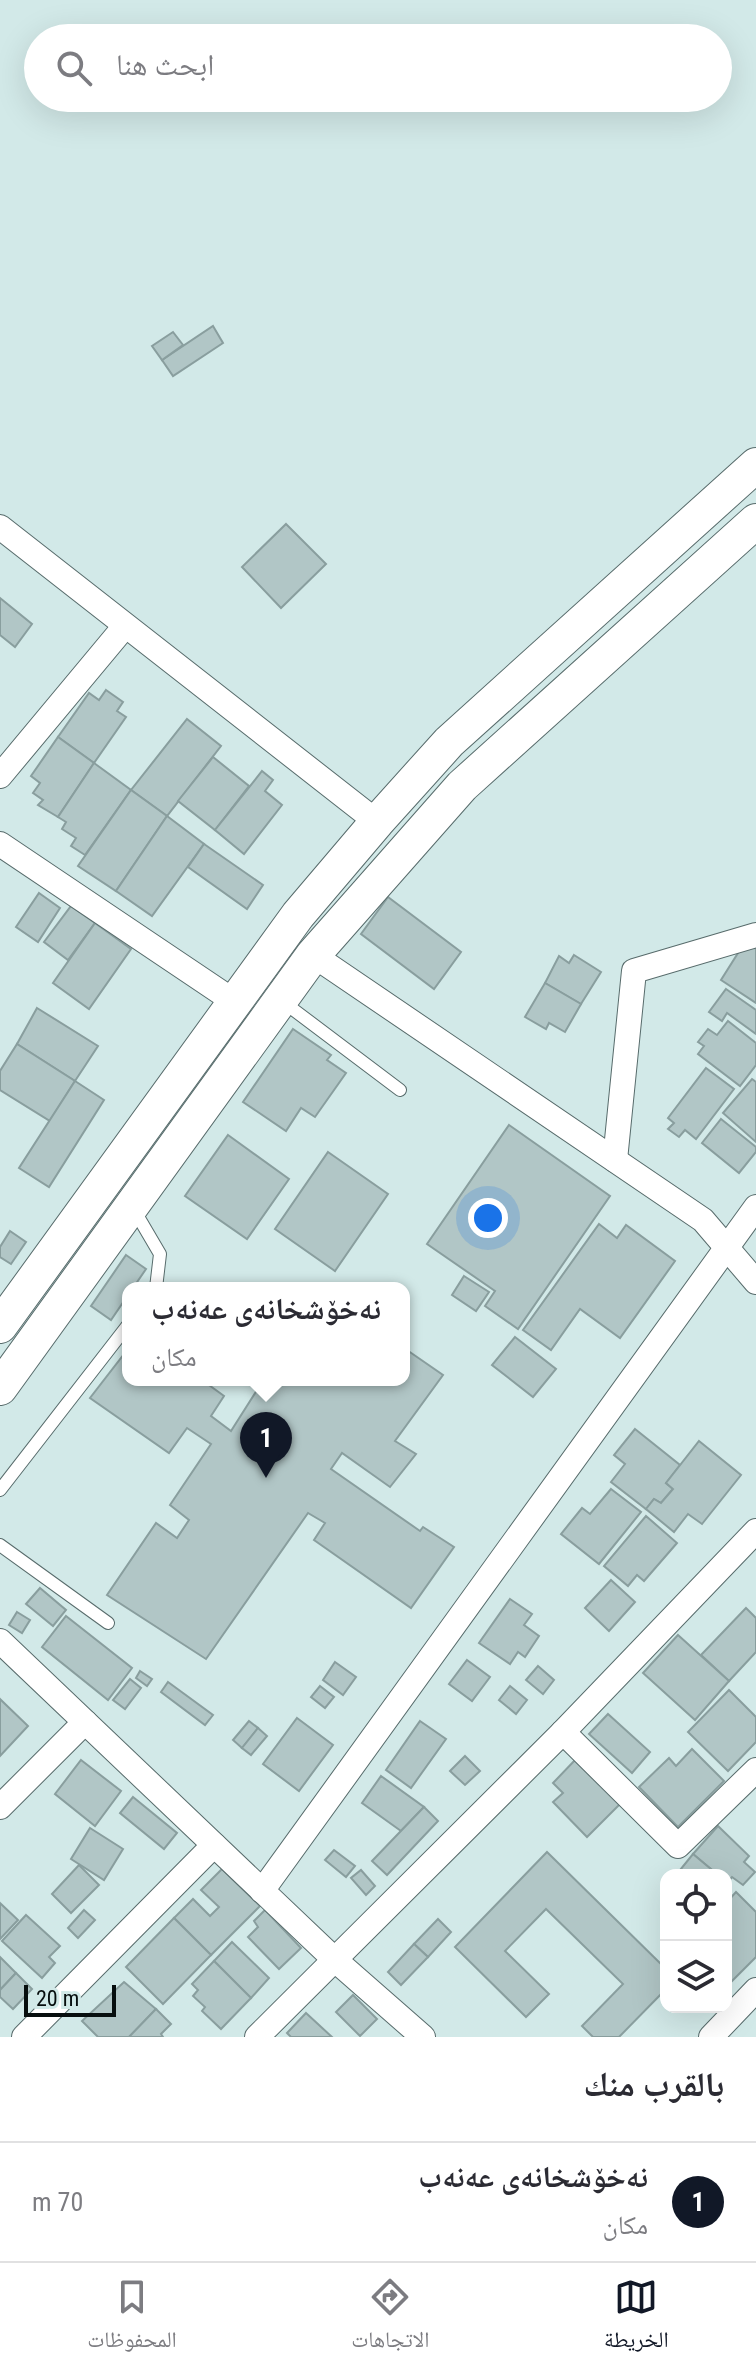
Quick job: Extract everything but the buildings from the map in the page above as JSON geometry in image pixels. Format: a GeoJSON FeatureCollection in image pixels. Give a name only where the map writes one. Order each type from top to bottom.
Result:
{"type":"FeatureCollection","features":[{"type":"Feature","properties":{"kind":"street"},"geometry":{"type":"LineString","coordinates":[[0,1326],[298,915],[377,822],[449,742],[756,465]]}},
{"type":"Feature","properties":{"kind":"street"},"geometry":{"type":"LineString","coordinates":[[0,1388],[313,955],[462,786],[756,521]]}},
{"type":"Feature","properties":{"kind":"street"},"geometry":{"type":"LineString","coordinates":[[0,527],[377,822]]}},
{"type":"Feature","properties":{"kind":"street"},"geometry":{"type":"LineString","coordinates":[[0,776],[125,626]]}},
{"type":"Feature","properties":{"kind":"street"},"geometry":{"type":"LineString","coordinates":[[0,844],[235,1002]]}},
{"type":"Feature","properties":{"kind":"street"},"geometry":{"type":"LineString","coordinates":[[615,1160],[634,971],[756,935]]}},
{"type":"Feature","properties":{"kind":"street"},"geometry":{"type":"LineString","coordinates":[[313,955],[703,1220],[756,1282]]}},
{"type":"Feature","properties":{"kind":"street"},"geometry":{"type":"LineString","coordinates":[[102,1184],[131,1206]]}},
{"type":"Feature","properties":{"kind":"street"},"geometry":{"type":"LineString","coordinates":[[262,1891],[756,1207]]}},
{"type":"Feature","properties":{"kind":"street"},"geometry":{"type":"LineString","coordinates":[[257,2037],[563,1732],[756,1531]]}},
{"type":"Feature","properties":{"kind":"street"},"geometry":{"type":"LineString","coordinates":[[0,1641],[334,1959],[423,2037]]}},
{"type":"Feature","properties":{"kind":"street"},"geometry":{"type":"LineString","coordinates":[[0,1807],[85,1722]]}},
{"type":"Feature","properties":{"kind":"street"},"geometry":{"type":"LineString","coordinates":[[563,1732],[678,1846],[756,1770]]}},
{"type":"Feature","properties":{"kind":"street"},"geometry":{"type":"LineString","coordinates":[[24,2037],[214,1845]]}},
{"type":"Feature","properties":{"kind":"street"},"geometry":{"type":"LineString","coordinates":[[711,2037],[756,1990]]}},
{"type":"Feature","properties":{"kind":"lane"},"geometry":{"type":"LineString","coordinates":[[281,1000],[400,1090]]}},
{"type":"Feature","properties":{"kind":"lane"},"geometry":{"type":"LineString","coordinates":[[131,1206],[160,1254],[157,1282]]}},
{"type":"Feature","properties":{"kind":"lane"},"geometry":{"type":"LineString","coordinates":[[0,1490],[122,1333]]}},
{"type":"Feature","properties":{"kind":"lane"},"geometry":{"type":"LineString","coordinates":[[0,1545],[108,1623]]}},
{"type":"Feature","properties":{"kind":"place","name":"نەخۆشخانەی عەنەب"},"geometry":{"type":"Point","coordinates":[266,1478]}}]}
